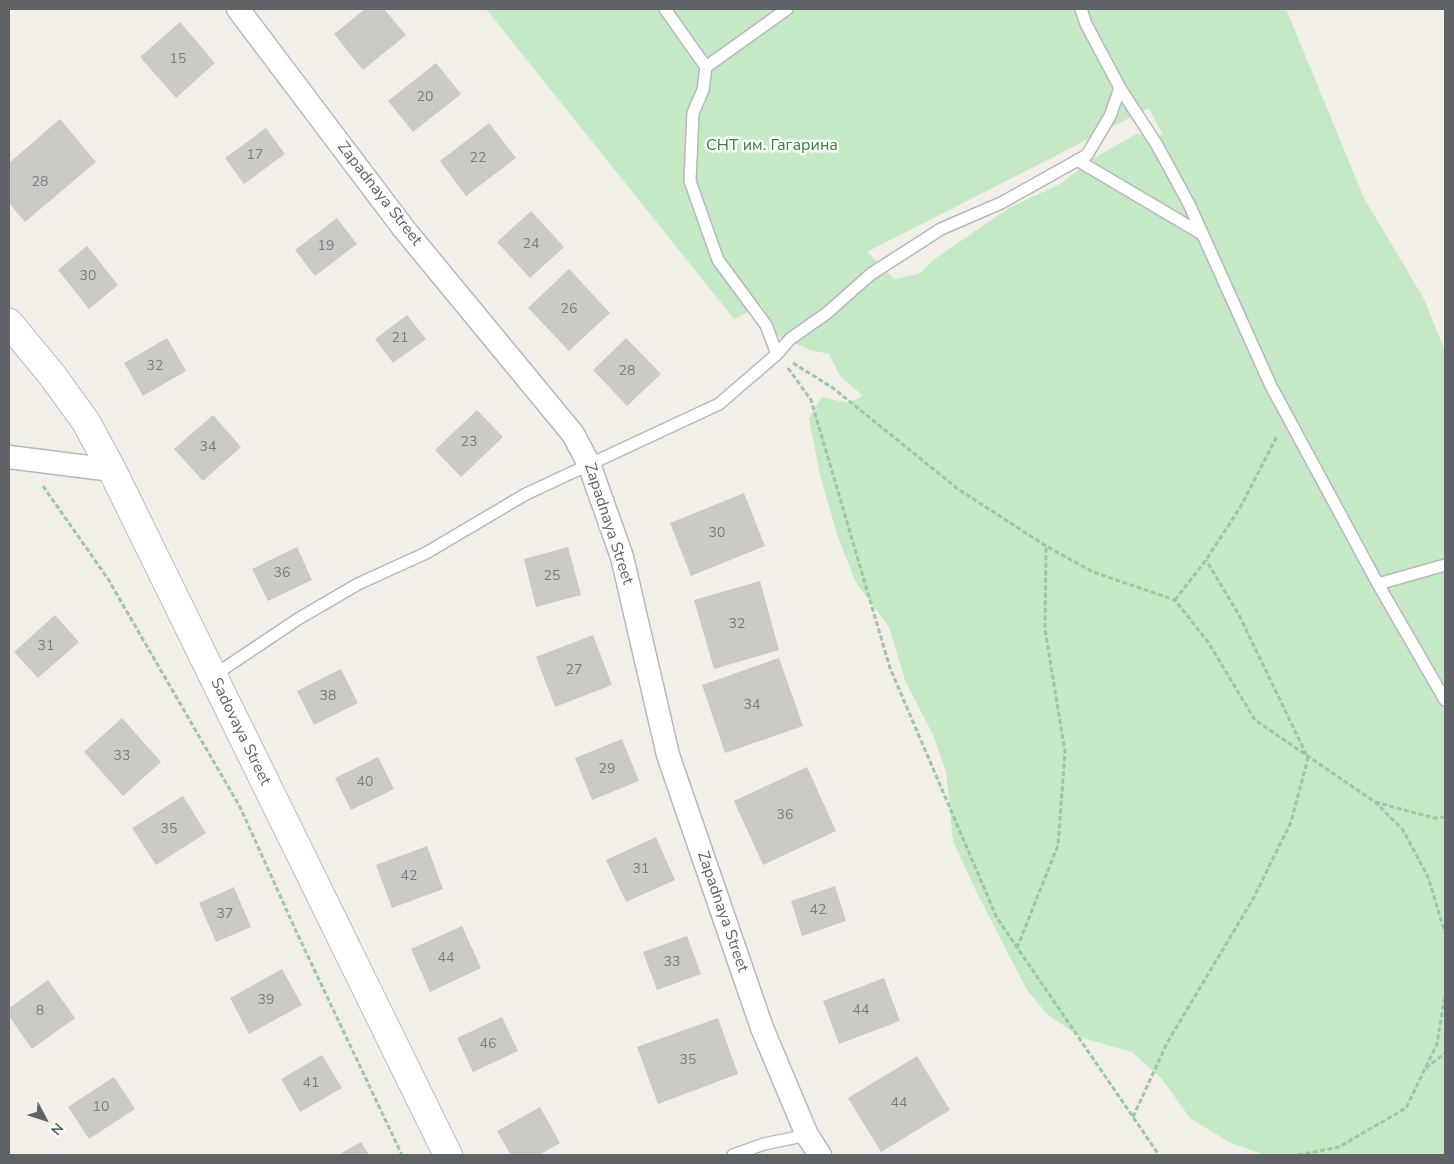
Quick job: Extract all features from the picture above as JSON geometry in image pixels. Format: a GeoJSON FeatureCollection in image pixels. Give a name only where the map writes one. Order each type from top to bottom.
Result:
{"type":"FeatureCollection","features":[{"type":"Feature","properties":{"kind":"street","name":"Zapadnaya Street"},"geometry":{"type":"LineString","coordinates":[[238,9],[404,229],[573,434],[589,464],[622,556],[668,755],[762,1028],[807,1135],[820,1155]]}},
{"type":"Feature","properties":{"kind":"street","name":"Sadovaya Street"},"geometry":{"type":"LineString","coordinates":[[9,323],[52,375],[86,422],[112,470],[448,1155]]}},
{"type":"Feature","properties":{"kind":"street"},"geometry":{"type":"LineString","coordinates":[[16,458],[112,470]]}},
{"type":"Feature","properties":{"kind":"lane"},"geometry":{"type":"LineString","coordinates":[[665,9],[706,68],[703,90],[693,113],[690,181],[718,260],[766,325],[778,354]]}},
{"type":"Feature","properties":{"kind":"lane"},"geometry":{"type":"LineString","coordinates":[[706,68],[787,9]]}},
{"type":"Feature","properties":{"kind":"lane"},"geometry":{"type":"LineString","coordinates":[[1081,9],[1086,24],[1120,88],[1157,145],[1189,204],[1271,386],[1378,584],[1445,700]]}},
{"type":"Feature","properties":{"kind":"lane"},"geometry":{"type":"LineString","coordinates":[[213,676],[298,619],[358,584],[426,553],[526,494],[719,404],[778,354],[790,339],[827,313],[871,274],[941,230],[1001,203],[1088,155],[1110,116],[1120,88]]}},
{"type":"Feature","properties":{"kind":"lane"},"geometry":{"type":"LineString","coordinates":[[1077,160],[1202,234]]}},
{"type":"Feature","properties":{"kind":"lane"},"geometry":{"type":"LineString","coordinates":[[1378,584],[1445,565]]}},
{"type":"Feature","properties":{"kind":"lane"},"geometry":{"type":"LineString","coordinates":[[733,1155],[764,1144],[807,1135]]}},
{"type":"Feature","properties":{"kind":"path"},"geometry":{"type":"LineString","coordinates":[[778,354],[832,388],[958,489],[1046,546],[1093,572],[1174,600],[1208,642],[1255,720],[1375,802],[1403,830],[1428,877],[1445,933]]}},
{"type":"Feature","properties":{"kind":"path"},"geometry":{"type":"LineString","coordinates":[[778,354],[811,400],[890,668],[997,918],[1159,1155]]}},
{"type":"Feature","properties":{"kind":"path"},"geometry":{"type":"LineString","coordinates":[[1174,600],[1206,560],[1241,506],[1287,416]]}},
{"type":"Feature","properties":{"kind":"path"},"geometry":{"type":"LineString","coordinates":[[16,458],[108,579],[240,807],[296,932],[402,1155]]}},
{"type":"Feature","properties":{"kind":"path"},"geometry":{"type":"LineString","coordinates":[[1017,948],[1058,845],[1065,752],[1045,629],[1046,546]]}},
{"type":"Feature","properties":{"kind":"path"},"geometry":{"type":"LineString","coordinates":[[1133,1117],[1168,1044],[1253,899],[1291,822],[1308,758],[1239,615],[1206,560]]}},
{"type":"Feature","properties":{"kind":"path"},"geometry":{"type":"LineString","coordinates":[[1375,802],[1434,818],[1445,817]]}},
{"type":"Feature","properties":{"kind":"path"},"geometry":{"type":"LineString","coordinates":[[1298,1155],[1339,1147],[1406,1108],[1436,1044],[1445,995]]}},
{"type":"Feature","properties":{"kind":"path"},"geometry":{"type":"LineString","coordinates":[[1424,1070],[1445,1053]]}},
{"type":"Feature","properties":{"kind":"green space","name":"СНТ им. Гагарина"},"geometry":{"type":"Polygon","coordinates":[[[486,9],[1286,9],[1364,198],[1424,299],[1445,351],[1445,1155],[1265,1155],[1229,1142],[1190,1118],[1162,1079],[1132,1052],[1082,1038],[1047,1014],[1027,990],[977,893],[953,841],[946,771],[933,735],[905,680],[889,627],[855,581],[837,534],[820,475],[809,418],[822,397],[848,403],[863,396],[840,376],[829,354],[811,350],[786,340],[762,326],[764,314],[762,305],[734,319],[486,9]],[[1149,108],[867,252],[894,279],[919,274],[933,260],[1009,208],[1060,184],[1091,160],[1136,134],[1163,135],[1149,108]]]}},
{"type":"Feature","properties":{"kind":"building"},"geometry":{"type":"Polygon","coordinates":[[[365,9],[384,9],[406,35],[363,70],[334,34],[365,9]]]}},
{"type":"Feature","properties":{"kind":"building"},"geometry":{"type":"Polygon","coordinates":[[[180,22],[215,63],[176,98],[140,57],[180,22]]]}},
{"type":"Feature","properties":{"kind":"building"},"geometry":{"type":"Polygon","coordinates":[[[436,63],[461,94],[413,132],[388,101],[436,63]]]}},
{"type":"Feature","properties":{"kind":"building"},"geometry":{"type":"Polygon","coordinates":[[[60,119],[96,162],[25,222],[9,203],[9,163],[60,119]]]}},
{"type":"Feature","properties":{"kind":"building"},"geometry":{"type":"Polygon","coordinates":[[[489,123],[516,158],[466,196],[440,161],[489,123]]]}},
{"type":"Feature","properties":{"kind":"building"},"geometry":{"type":"Polygon","coordinates":[[[266,128],[285,154],[244,184],[225,158],[266,128]]]}},
{"type":"Feature","properties":{"kind":"building"},"geometry":{"type":"Polygon","coordinates":[[[531,211],[564,247],[530,278],[497,242],[531,211]]]}},
{"type":"Feature","properties":{"kind":"building"},"geometry":{"type":"Polygon","coordinates":[[[337,218],[357,244],[315,276],[295,250],[337,218]]]}},
{"type":"Feature","properties":{"kind":"building"},"geometry":{"type":"Polygon","coordinates":[[[87,246],[118,285],[89,309],[58,270],[87,246]]]}},
{"type":"Feature","properties":{"kind":"building"},"geometry":{"type":"Polygon","coordinates":[[[569,269],[610,313],[569,351],[528,308],[569,269]]]}},
{"type":"Feature","properties":{"kind":"building"},"geometry":{"type":"Polygon","coordinates":[[[407,315],[426,339],[393,363],[375,339],[407,315]]]}},
{"type":"Feature","properties":{"kind":"building"},"geometry":{"type":"Polygon","coordinates":[[[167,338],[186,371],[143,396],[124,363],[167,338]]]}},
{"type":"Feature","properties":{"kind":"building"},"geometry":{"type":"Polygon","coordinates":[[[626,338],[661,374],[627,406],[593,370],[626,338]]]}},
{"type":"Feature","properties":{"kind":"building"},"geometry":{"type":"Polygon","coordinates":[[[477,410],[503,437],[461,477],[435,450],[477,410]]]}},
{"type":"Feature","properties":{"kind":"building"},"geometry":{"type":"Polygon","coordinates":[[[213,415],[241,447],[203,481],[174,449],[213,415]]]}},
{"type":"Feature","properties":{"kind":"building"},"geometry":{"type":"Polygon","coordinates":[[[744,493],[765,546],[691,576],[670,523],[744,493]]]}},
{"type":"Feature","properties":{"kind":"building"},"geometry":{"type":"Polygon","coordinates":[[[297,547],[312,580],[268,601],[252,569],[297,547]]]}},
{"type":"Feature","properties":{"kind":"building"},"geometry":{"type":"Polygon","coordinates":[[[568,547],[581,595],[536,607],[524,559],[568,547]]]}},
{"type":"Feature","properties":{"kind":"building"},"geometry":{"type":"Polygon","coordinates":[[[760,581],[779,650],[714,669],[694,600],[760,581]]]}},
{"type":"Feature","properties":{"kind":"building"},"geometry":{"type":"Polygon","coordinates":[[[55,615],[79,642],[38,678],[14,652],[55,615]]]}},
{"type":"Feature","properties":{"kind":"building"},"geometry":{"type":"Polygon","coordinates":[[[593,635],[612,685],[555,707],[536,657],[593,635]]]}},
{"type":"Feature","properties":{"kind":"building"},"geometry":{"type":"Polygon","coordinates":[[[779,658],[803,726],[725,753],[702,685],[779,658]]]}},
{"type":"Feature","properties":{"kind":"building"},"geometry":{"type":"Polygon","coordinates":[[[341,669],[358,703],[314,725],[297,691],[341,669]]]}},
{"type":"Feature","properties":{"kind":"building"},"geometry":{"type":"Polygon","coordinates":[[[122,718],[161,762],[123,796],[84,752],[122,718]]]}},
{"type":"Feature","properties":{"kind":"building"},"geometry":{"type":"Polygon","coordinates":[[[622,739],[639,781],[592,800],[575,758],[622,739]]]}},
{"type":"Feature","properties":{"kind":"building"},"geometry":{"type":"Polygon","coordinates":[[[378,757],[394,789],[351,810],[335,778],[378,757]]]}},
{"type":"Feature","properties":{"kind":"building"},"geometry":{"type":"Polygon","coordinates":[[[807,767],[836,831],[763,865],[734,801],[807,767]]]}},
{"type":"Feature","properties":{"kind":"building"},"geometry":{"type":"Polygon","coordinates":[[[183,796],[206,833],[156,865],[132,828],[183,796]]]}},
{"type":"Feature","properties":{"kind":"building"},"geometry":{"type":"Polygon","coordinates":[[[656,837],[675,880],[626,902],[606,860],[656,837]]]}},
{"type":"Feature","properties":{"kind":"building"},"geometry":{"type":"Polygon","coordinates":[[[427,846],[443,889],[392,908],[376,865],[427,846]]]}},
{"type":"Feature","properties":{"kind":"building"},"geometry":{"type":"Polygon","coordinates":[[[835,886],[846,921],[802,936],[791,901],[835,886]]]}},
{"type":"Feature","properties":{"kind":"building"},"geometry":{"type":"Polygon","coordinates":[[[234,887],[251,927],[216,942],[199,903],[234,887]]]}},
{"type":"Feature","properties":{"kind":"building"},"geometry":{"type":"Polygon","coordinates":[[[462,926],[481,968],[430,992],[411,949],[462,926]]]}},
{"type":"Feature","properties":{"kind":"building"},"geometry":{"type":"Polygon","coordinates":[[[687,936],[701,974],[657,990],[643,952],[687,936]]]}},
{"type":"Feature","properties":{"kind":"building"},"geometry":{"type":"Polygon","coordinates":[[[282,969],[302,1005],[249,1034],[230,998],[282,969]]]}},
{"type":"Feature","properties":{"kind":"building"},"geometry":{"type":"Polygon","coordinates":[[[884,978],[900,1021],[839,1044],[823,1001],[884,978]]]}},
{"type":"Feature","properties":{"kind":"building"},"geometry":{"type":"Polygon","coordinates":[[[48,980],[75,1018],[32,1049],[9,1016],[9,1008],[48,980]]]}},
{"type":"Feature","properties":{"kind":"building"},"geometry":{"type":"Polygon","coordinates":[[[502,1017],[518,1051],[473,1072],[457,1038],[502,1017]]]}},
{"type":"Feature","properties":{"kind":"building"},"geometry":{"type":"Polygon","coordinates":[[[718,1018],[738,1074],[658,1104],[637,1047],[718,1018]]]}},
{"type":"Feature","properties":{"kind":"building"},"geometry":{"type":"Polygon","coordinates":[[[322,1055],[342,1088],[300,1112],[281,1079],[322,1055]]]}},
{"type":"Feature","properties":{"kind":"building"},"geometry":{"type":"Polygon","coordinates":[[[917,1056],[950,1110],[881,1152],[848,1098],[917,1056]]]}},
{"type":"Feature","properties":{"kind":"building"},"geometry":{"type":"Polygon","coordinates":[[[114,1077],[135,1109],[89,1139],[68,1107],[114,1077]]]}},
{"type":"Feature","properties":{"kind":"building"},"geometry":{"type":"Polygon","coordinates":[[[540,1107],[560,1143],[539,1155],[511,1155],[497,1131],[540,1107]]]}},
{"type":"Feature","properties":{"kind":"building"},"geometry":{"type":"Polygon","coordinates":[[[361,1142],[369,1155],[338,1155],[361,1142]]]}}]}
